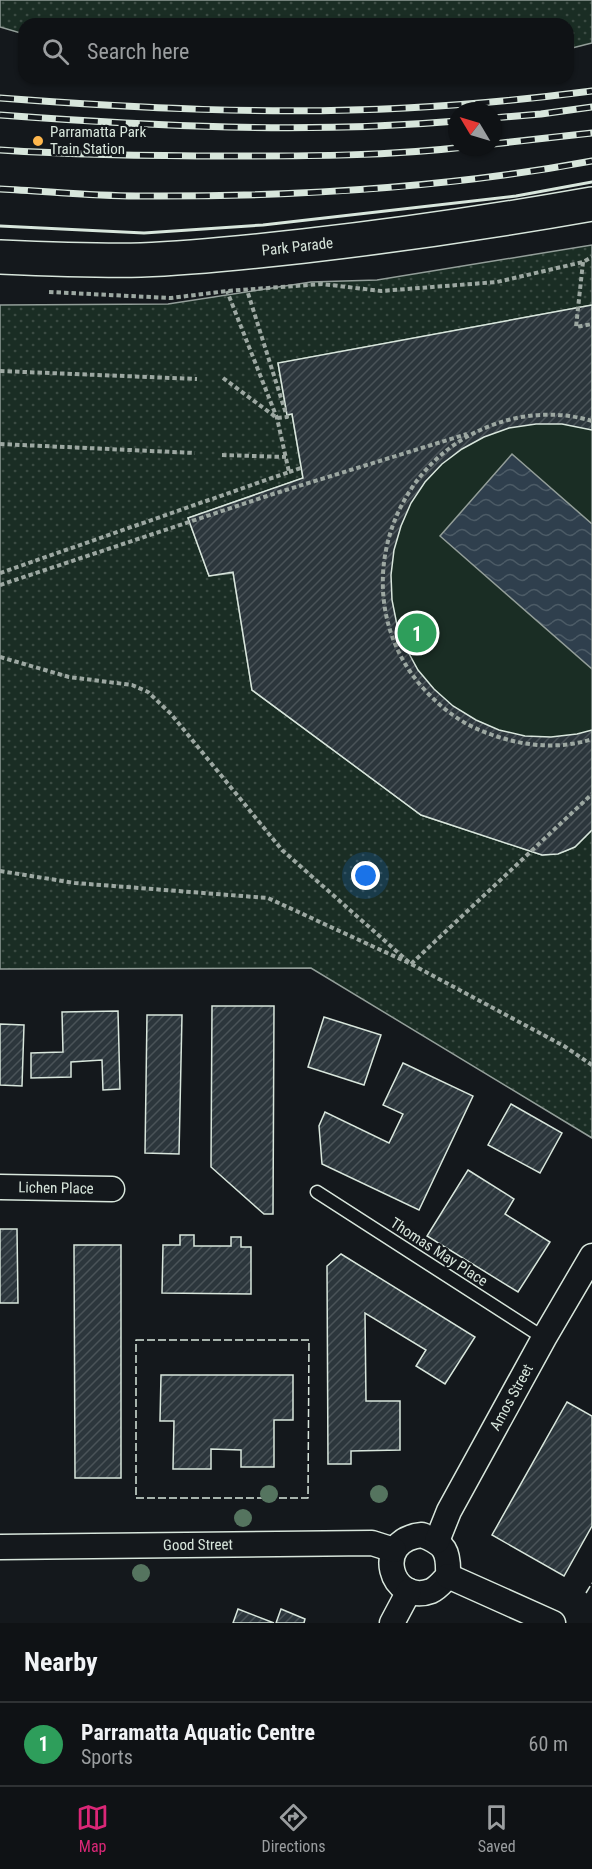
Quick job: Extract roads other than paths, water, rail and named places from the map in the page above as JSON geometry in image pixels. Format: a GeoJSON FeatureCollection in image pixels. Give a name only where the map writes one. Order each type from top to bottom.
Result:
{"type":"FeatureCollection","features":[{"type":"Feature","properties":{"kind":"street","name":"Park Parade"},"geometry":{"type":"LineString","coordinates":[[0,257],[140,260],[200,256],[391,236],[592,204]]}},
{"type":"Feature","properties":{"kind":"street","name":"Lichen Place"},"geometry":{"type":"LineString","coordinates":[[0,1187],[112,1189]]}},
{"type":"Feature","properties":{"kind":"street","name":"Amos Street"},"geometry":{"type":"LineString","coordinates":[[437,1541],[449,1511],[592,1256]]}},
{"type":"Feature","properties":{"kind":"street"},"geometry":{"type":"LineString","coordinates":[[422,1535],[437,1541],[447,1554],[448,1576],[431,1591],[420,1593],[408,1591],[398,1584],[392,1574],[390,1562],[394,1550],[411,1536],[422,1535]]}},
{"type":"Feature","properties":{"kind":"street","name":"Good Street"},"geometry":{"type":"LineString","coordinates":[[0,1547],[372,1543],[394,1550]]}},
{"type":"Feature","properties":{"kind":"street"},"geometry":{"type":"LineString","coordinates":[[448,1576],[553,1623]]}},
{"type":"Feature","properties":{"kind":"street"},"geometry":{"type":"LineString","coordinates":[[392,1623],[408,1591]]}},
{"type":"Feature","properties":{"kind":"lane","name":"Thomas May Place"},"geometry":{"type":"LineString","coordinates":[[317,1192],[544,1338]]}},
{"type":"Feature","properties":{"kind":"water"},"geometry":{"type":"Polygon","coordinates":[[[512,454],[592,524],[592,669],[440,536],[512,454]]]}},
{"type":"Feature","properties":{"kind":"railway"},"geometry":{"type":"LineString","coordinates":[[0,98],[101,105],[305,111],[452,105],[592,91]]}},
{"type":"Feature","properties":{"kind":"railway"},"geometry":{"type":"LineString","coordinates":[[502,117],[592,107]]}},
{"type":"Feature","properties":{"kind":"railway"},"geometry":{"type":"LineString","coordinates":[[0,115],[171,125],[286,128],[448,122]]}},
{"type":"Feature","properties":{"kind":"railway"},"geometry":{"type":"LineString","coordinates":[[502,143],[592,133]]}},
{"type":"Feature","properties":{"kind":"railway"},"geometry":{"type":"LineString","coordinates":[[0,150],[116,155],[290,156],[378,154],[448,149]]}},
{"type":"Feature","properties":{"kind":"railway"},"geometry":{"type":"LineString","coordinates":[[0,189],[136,196],[308,193],[422,185],[536,171],[592,161]]}},
{"type":"Feature","properties":{"kind":"place","name":"Parramatta Park Train Station"},"geometry":{"type":"Point","coordinates":[38,141]}},
{"type":"Feature","properties":{"kind":"place","name":"Parramatta Aquatic Centre"},"geometry":{"type":"Point","coordinates":[417,633]}}]}
